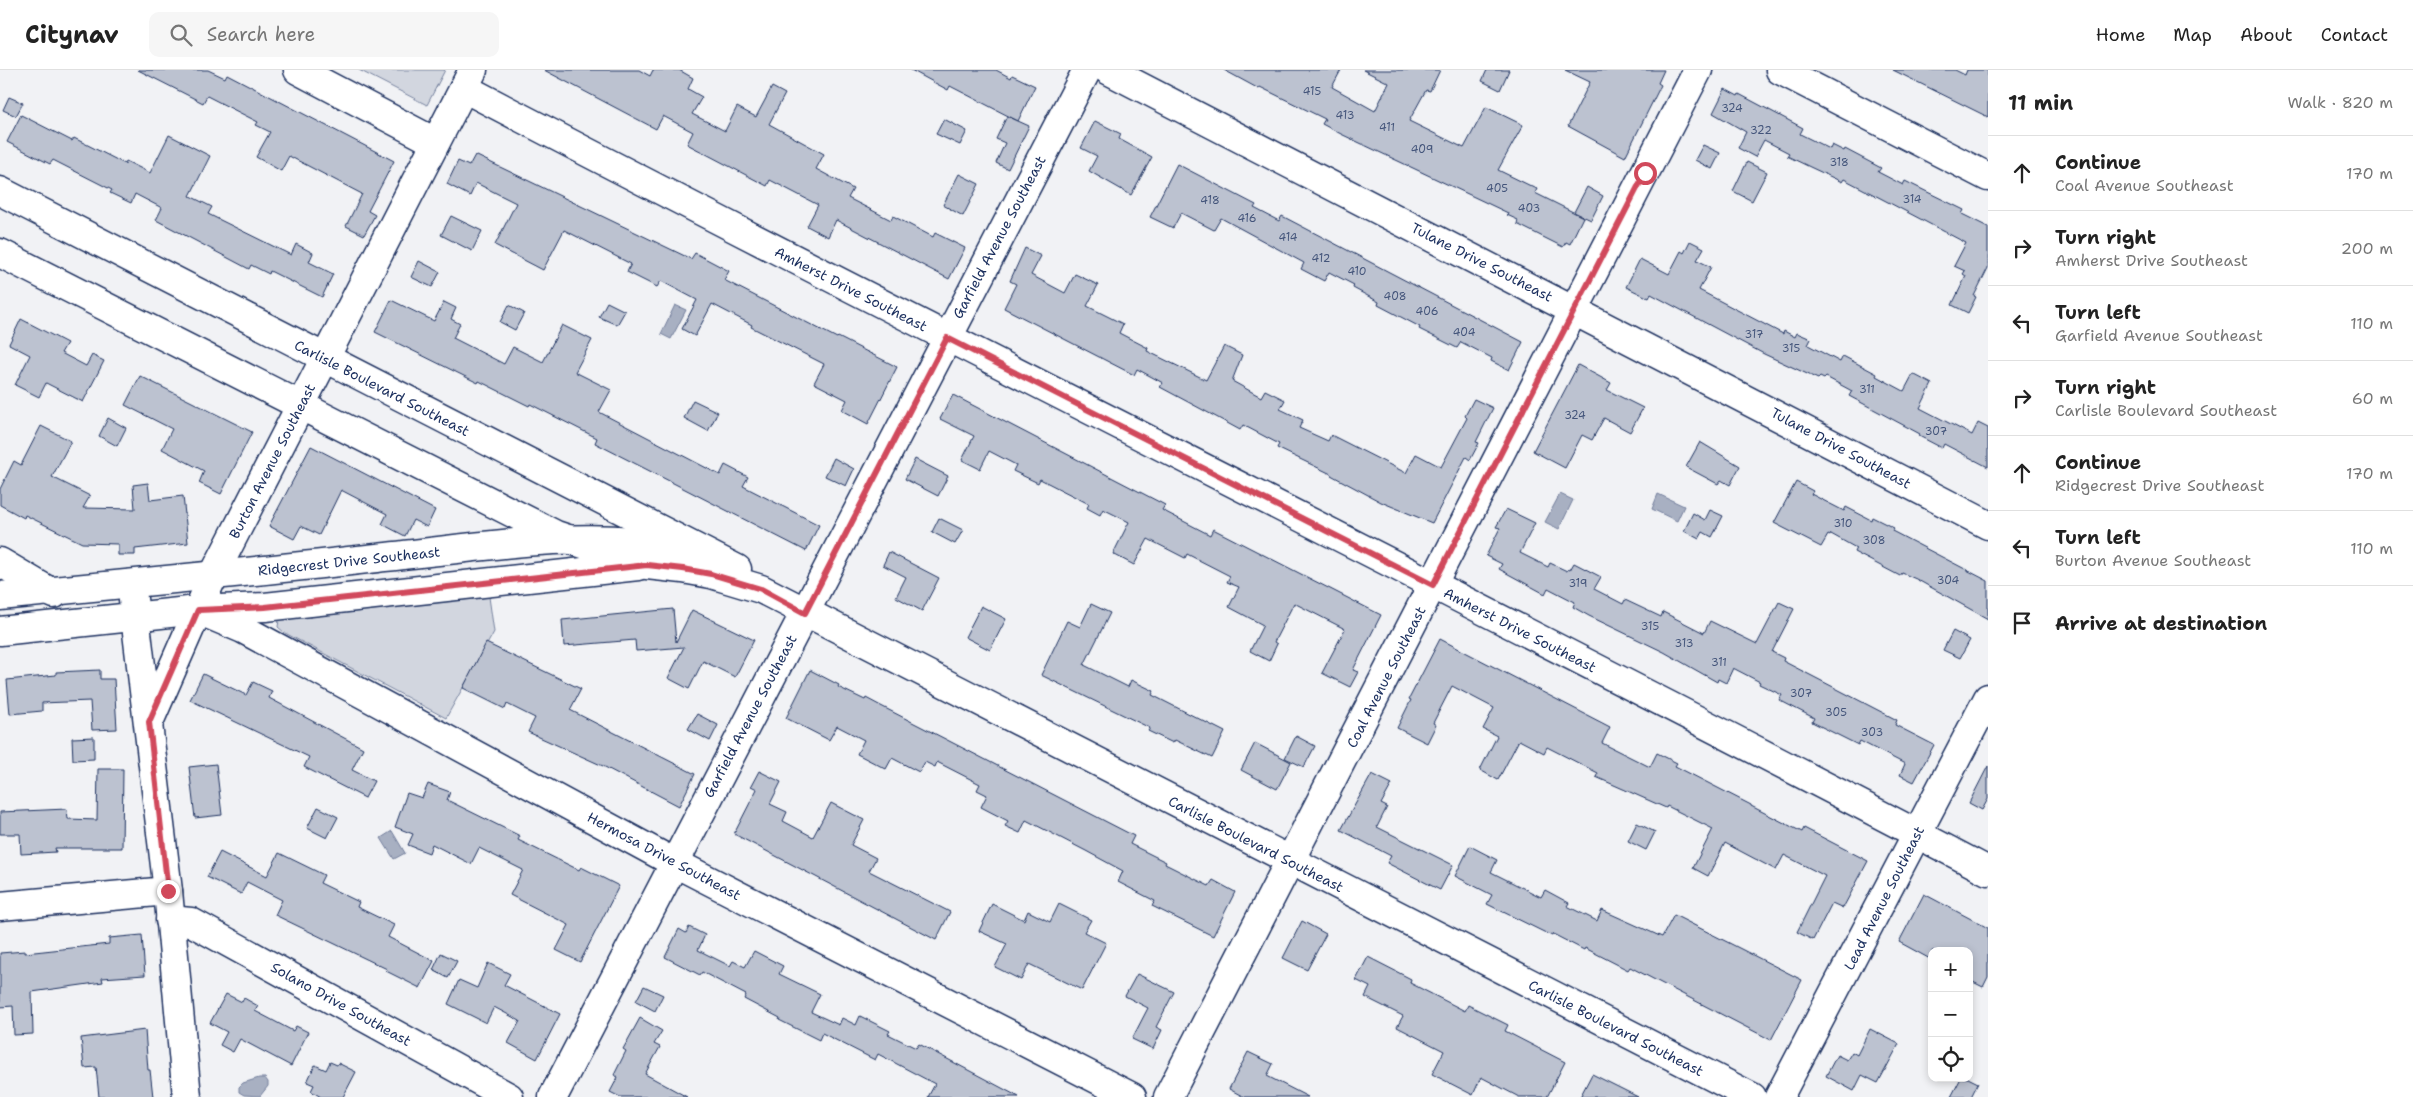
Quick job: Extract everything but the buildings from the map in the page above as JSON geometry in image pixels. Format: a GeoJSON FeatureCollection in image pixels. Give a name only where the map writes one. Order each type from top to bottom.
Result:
{"type":"FeatureCollection","features":[{"type":"Feature","properties":{"kind":"street"},"geometry":{"type":"LineString","coordinates":[[298,70],[435,142]]}},
{"type":"Feature","properties":{"kind":"street","name":"Garfield Avenue Southeast"},"geometry":{"type":"LineString","coordinates":[[553,1097],[673,862],[805,613],[1087,70]]}},
{"type":"Feature","properties":{"kind":"street","name":"Tulane Drive Southeast"},"geometry":{"type":"LineString","coordinates":[[1108,70],[1988,525]]}},
{"type":"Feature","properties":{"kind":"street","name":"Coal Avenue Southeast"},"geometry":{"type":"LineString","coordinates":[[1168,1097],[1698,70]]}},
{"type":"Feature","properties":{"kind":"street"},"geometry":{"type":"LineString","coordinates":[[1780,70],[1988,177]]}},
{"type":"Feature","properties":{"kind":"street","name":"Burton Avenue Southeast"},"geometry":{"type":"LineString","coordinates":[[149,722],[213,576],[468,79]]}},
{"type":"Feature","properties":{"kind":"street","name":"Amherst Drive Southeast"},"geometry":{"type":"LineString","coordinates":[[468,79],[947,338],[1433,585],[1988,871]]}},
{"type":"Feature","properties":{"kind":"street","name":"Carlisle Boulevard Southeast"},"geometry":{"type":"LineString","coordinates":[[0,191],[743,572],[761,589]]}},
{"type":"Feature","properties":{"kind":"street","name":"Carlisle Boulevard Southeast"},"geometry":{"type":"LineString","coordinates":[[0,253],[479,496],[573,541],[647,565],[711,574],[761,589],[1752,1097]]}},
{"type":"Feature","properties":{"kind":"street"},"geometry":{"type":"LineString","coordinates":[[479,496],[502,515],[508,526],[508,544]]}},
{"type":"Feature","properties":{"kind":"street","name":"Ridgecrest Drive Southeast"},"geometry":{"type":"LineString","coordinates":[[0,596],[213,576],[508,544],[573,541],[652,542],[698,550]]}},
{"type":"Feature","properties":{"kind":"street"},"geometry":{"type":"LineString","coordinates":[[0,562],[51,591],[89,622]]}},
{"type":"Feature","properties":{"kind":"street"},"geometry":{"type":"LineString","coordinates":[[0,631],[198,610],[265,607],[647,565]]}},
{"type":"Feature","properties":{"kind":"street"},"geometry":{"type":"LineString","coordinates":[[131,584],[168,891],[187,1097]]}},
{"type":"Feature","properties":{"kind":"street","name":"Hermosa Drive Southeast"},"geometry":{"type":"LineString","coordinates":[[198,610],[243,629],[673,862],[1132,1097]]}},
{"type":"Feature","properties":{"kind":"street","name":"Lead Avenue Southeast"},"geometry":{"type":"LineString","coordinates":[[1779,1097],[1988,698]]}},
{"type":"Feature","properties":{"kind":"street"},"geometry":{"type":"LineString","coordinates":[[0,906],[168,891]]}},
{"type":"Feature","properties":{"kind":"street","name":"Solano Drive Southeast"},"geometry":{"type":"LineString","coordinates":[[170,920],[191,922],[509,1097]]}},
{"type":"Feature","properties":{"kind":"shaded area"},"geometry":{"type":"Polygon","coordinates":[[[359,70],[445,70],[427,105],[359,70]]]}},
{"type":"Feature","properties":{"kind":"shaded area"},"geometry":{"type":"Polygon","coordinates":[[[489,597],[494,632],[446,718],[285,633],[278,627],[279,620],[489,597]]]}},
{"type":"Feature","properties":{"kind":"water"},"geometry":{"type":"Polygon","coordinates":[[[675,305],[686,310],[671,339],[661,334],[675,305]]]}},
{"type":"Feature","properties":{"kind":"water"},"geometry":{"type":"Polygon","coordinates":[[[1560,494],[1573,500],[1559,529],[1545,522],[1560,494]]]}},
{"type":"Feature","properties":{"kind":"water"},"geometry":{"type":"Polygon","coordinates":[[[1658,494],[1684,506],[1677,521],[1652,509],[1658,494]]]}},
{"type":"Feature","properties":{"kind":"water"},"geometry":{"type":"Polygon","coordinates":[[[392,831],[405,853],[394,859],[381,838],[392,831]]]}},
{"type":"Feature","properties":{"kind":"water"},"geometry":{"type":"Polygon","coordinates":[[[265,1078],[268,1082],[268,1086],[260,1096],[244,1095],[239,1092],[239,1087],[243,1083],[265,1078]]]}},
{"type":"Feature","properties":{"kind":"route"},"geometry":{"type":"LineString","coordinates":[[168,891],[149,722],[198,610],[265,607],[647,565],[711,574],[737,584],[761,589],[805,613],[877,470],[947,338],[1433,585],[1645,173]]}}]}
